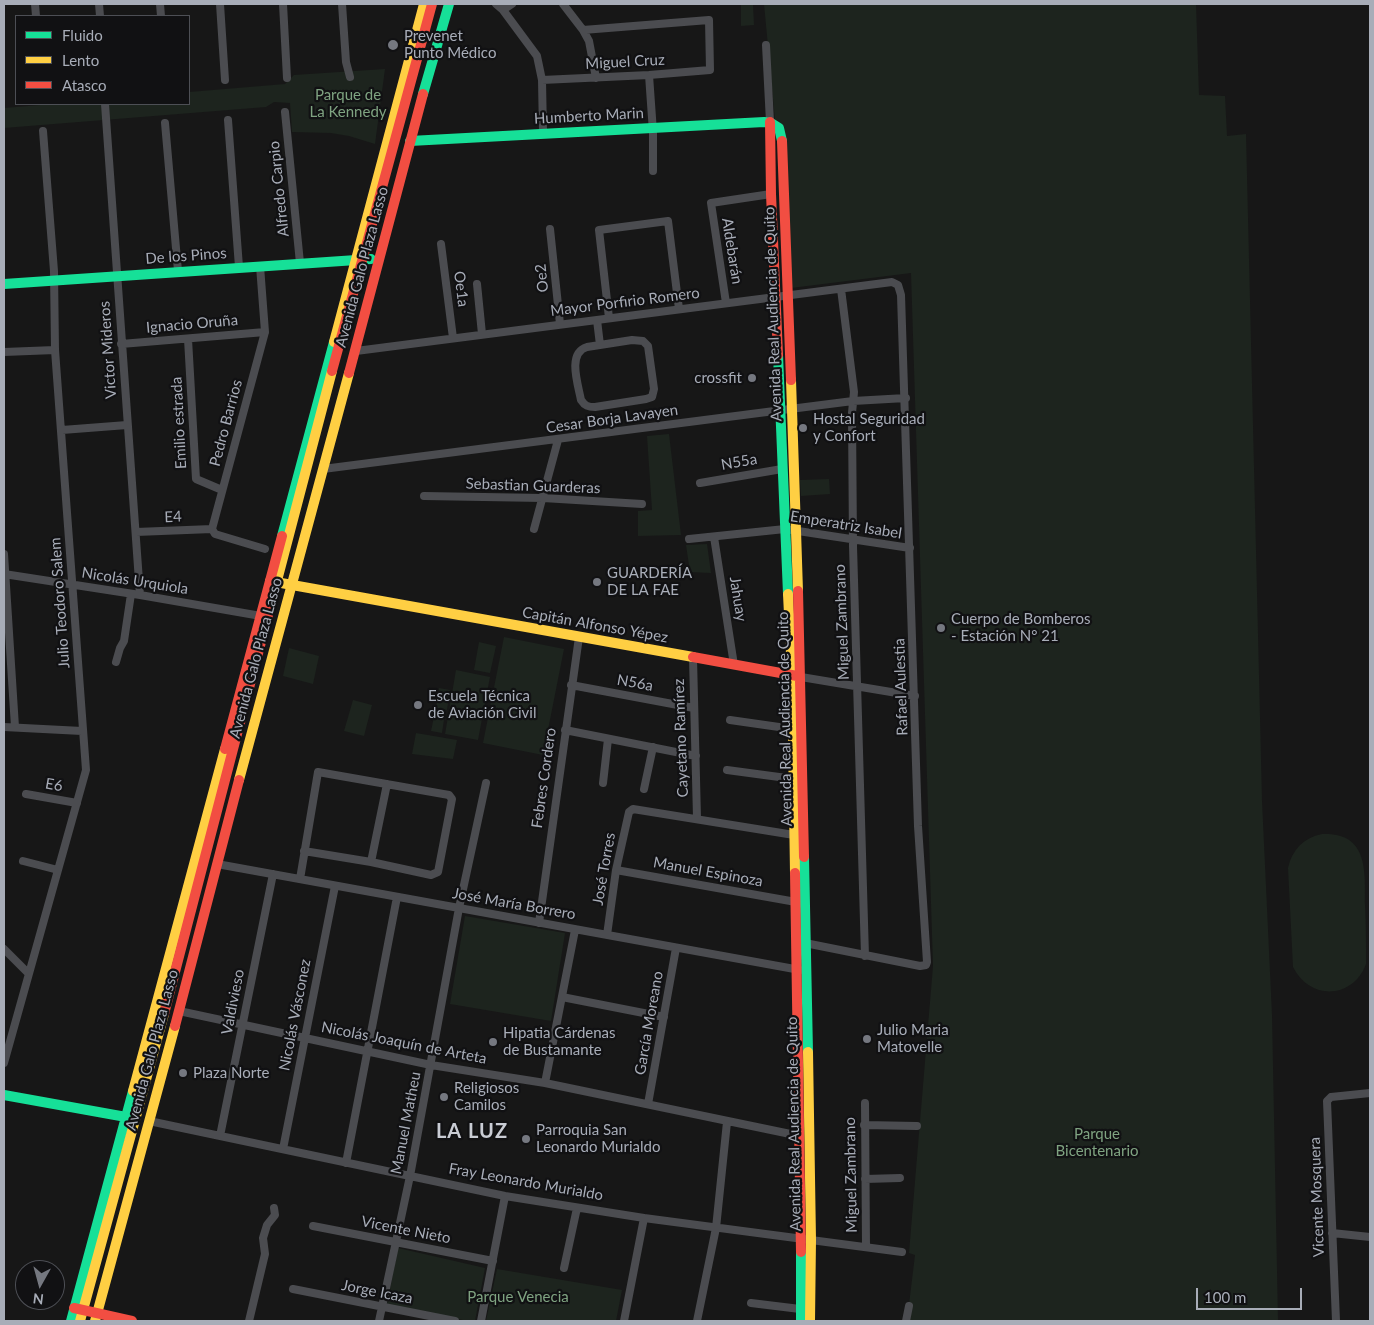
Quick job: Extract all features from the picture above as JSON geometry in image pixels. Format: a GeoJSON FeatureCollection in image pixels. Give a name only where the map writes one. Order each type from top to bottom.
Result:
{"type":"FeatureCollection","features":[{"type":"Feature","properties":{"kind":"main road","name":"Avenida Galo Plaza Lasso"},"geometry":{"type":"LineString","coordinates":[[83,1317],[281,583],[363,259],[424,4]]}},
{"type":"Feature","properties":{"kind":"main road","name":"Avenida Galo Plaza Lasso"},"geometry":{"type":"LineString","coordinates":[[83,1317],[149,1121],[179,1011],[251,732],[281,583],[363,259],[432,4]]}},
{"type":"Feature","properties":{"kind":"main road","name":"Avenida Galo Plaza Lasso"},"geometry":{"type":"LineString","coordinates":[[363,259],[439,4]]}},
{"type":"Feature","properties":{"kind":"main road","name":"Avenida Galo Plaza Lasso"},"geometry":{"type":"LineString","coordinates":[[83,1317],[126,1117],[261,616],[281,583],[323,469],[388,234],[410,141],[449,4]]}},
{"type":"Feature","properties":{"kind":"main road","name":"Humberto Marin"},"geometry":{"type":"LineString","coordinates":[[410,141],[770,122]]}},
{"type":"Feature","properties":{"kind":"main road","name":"Avenida Real Audiencia de Quito"},"geometry":{"type":"LineString","coordinates":[[790,529],[782,469],[785,409],[788,295],[781,132],[777,125],[770,122],[770,194],[785,409],[790,529],[796,676],[805,944],[801,970],[800,1136],[810,1321]]}},
{"type":"Feature","properties":{"kind":"main road","name":"De los Pinos"},"geometry":{"type":"LineString","coordinates":[[4,284],[363,259]]}},
{"type":"Feature","properties":{"kind":"main road","name":"Capitán Alfonso Yépez"},"geometry":{"type":"LineString","coordinates":[[281,583],[796,676]]}},
{"type":"Feature","properties":{"kind":"main road","name":"Avenida Real Audiencia de Quito"},"geometry":{"type":"LineString","coordinates":[[796,676],[793,729],[794,835],[801,970],[806,1240],[800,1321]]}},
{"type":"Feature","properties":{"kind":"main road"},"geometry":{"type":"LineString","coordinates":[[4,1095],[126,1117]]}},
{"type":"Feature","properties":{"kind":"main road"},"geometry":{"type":"LineString","coordinates":[[83,1317],[132,1321]]}},
{"type":"Feature","properties":{"kind":"street"},"geometry":{"type":"LineString","coordinates":[[220,4],[225,80]]}},
{"type":"Feature","properties":{"kind":"street"},"geometry":{"type":"LineString","coordinates":[[283,4],[287,78]]}},
{"type":"Feature","properties":{"kind":"street"},"geometry":{"type":"LineString","coordinates":[[342,4],[346,62],[350,76]]}},
{"type":"Feature","properties":{"kind":"street"},"geometry":{"type":"LineString","coordinates":[[496,4],[537,56],[542,80],[543,133]]}},
{"type":"Feature","properties":{"kind":"street"},"geometry":{"type":"LineString","coordinates":[[502,10],[512,4]]}},
{"type":"Feature","properties":{"kind":"street"},"geometry":{"type":"LineString","coordinates":[[563,4],[589,40],[596,78]]}},
{"type":"Feature","properties":{"kind":"street","name":"Miguel Cruz"},"geometry":{"type":"LineString","coordinates":[[542,80],[710,70],[708,20],[583,30]]}},
{"type":"Feature","properties":{"kind":"street","name":"Avenida Real Audiencia de Quito"},"geometry":{"type":"LineString","coordinates":[[766,45],[770,122]]}},
{"type":"Feature","properties":{"kind":"street"},"geometry":{"type":"LineString","coordinates":[[649,75],[653,128],[653,171]]}},
{"type":"Feature","properties":{"kind":"street","name":"Victor Mideros"},"geometry":{"type":"LineString","coordinates":[[105,105],[136,532],[136,595],[124,642],[116,662]]}},
{"type":"Feature","properties":{"kind":"street","name":"Alfredo Carpio"},"geometry":{"type":"LineString","coordinates":[[285,112],[300,263]]}},
{"type":"Feature","properties":{"kind":"street"},"geometry":{"type":"LineString","coordinates":[[228,120],[239,267]]}},
{"type":"Feature","properties":{"kind":"street"},"geometry":{"type":"LineString","coordinates":[[166,123],[178,271]]}},
{"type":"Feature","properties":{"kind":"street","name":"Julio Teodoro Salem"},"geometry":{"type":"LineString","coordinates":[[4,1063],[6,1045],[86,770],[55,350],[44,131]]}},
{"type":"Feature","properties":{"kind":"street","name":"Aldebarán"},"geometry":{"type":"LineString","coordinates":[[726,303],[711,203],[770,194]]}},
{"type":"Feature","properties":{"kind":"street"},"geometry":{"type":"LineString","coordinates":[[609,318],[599,230],[668,221],[679,309]]}},
{"type":"Feature","properties":{"kind":"street","name":"Oe2"},"geometry":{"type":"LineString","coordinates":[[550,229],[560,324]]}},
{"type":"Feature","properties":{"kind":"street","name":"Oe1a"},"geometry":{"type":"LineString","coordinates":[[441,244],[453,338]]}},
{"type":"Feature","properties":{"kind":"street","name":"Pedro Barrios"},"geometry":{"type":"LineString","coordinates":[[212,529],[265,332],[260,266]]}},
{"type":"Feature","properties":{"kind":"street","name":"Mayor Porfirio Romero"},"geometry":{"type":"LineString","coordinates":[[356,350],[892,282],[898,285]]}},
{"type":"Feature","properties":{"kind":"street"},"geometry":{"type":"LineString","coordinates":[[476,284],[482,334]]}},
{"type":"Feature","properties":{"kind":"street","name":"Rafael Aulestia"},"geometry":{"type":"LineString","coordinates":[[805,944],[920,966],[926,965],[927,962],[918,826],[906,398],[901,295],[898,285]]}},
{"type":"Feature","properties":{"kind":"street","name":"Miguel Zambrano"},"geometry":{"type":"LineString","coordinates":[[841,289],[854,392],[852,413],[853,541],[865,956]]}},
{"type":"Feature","properties":{"kind":"street"},"geometry":{"type":"LineString","coordinates":[[597,320],[600,345]]}},
{"type":"Feature","properties":{"kind":"street","name":"Ignacio Oruña"},"geometry":{"type":"LineString","coordinates":[[121,344],[265,332]]}},
{"type":"Feature","properties":{"kind":"street","name":"Emilio estrada"},"geometry":{"type":"LineString","coordinates":[[188,339],[196,479],[222,490]]}},
{"type":"Feature","properties":{"kind":"street"},"geometry":{"type":"LineString","coordinates":[[632,340],[646,342],[653,382],[654,393],[652,397],[595,407],[584,404],[581,400],[579,389],[576,356],[581,349],[600,345],[632,340]]}},
{"type":"Feature","properties":{"kind":"street"},"geometry":{"type":"LineString","coordinates":[[4,352],[55,350]]}},
{"type":"Feature","properties":{"kind":"street","name":"Cesar Borja Lavayen"},"geometry":{"type":"LineString","coordinates":[[323,469],[558,440],[785,409],[853,401],[906,398]]}},
{"type":"Feature","properties":{"kind":"street"},"geometry":{"type":"LineString","coordinates":[[62,430],[127,425]]}},
{"type":"Feature","properties":{"kind":"street"},"geometry":{"type":"LineString","coordinates":[[534,529],[544,498],[558,440]]}},
{"type":"Feature","properties":{"kind":"street","name":"N55a"},"geometry":{"type":"LineString","coordinates":[[700,483],[782,469]]}},
{"type":"Feature","properties":{"kind":"street","name":"Sebastian Guarderas"},"geometry":{"type":"LineString","coordinates":[[424,496],[544,498],[642,504]]}},
{"type":"Feature","properties":{"kind":"street"},"geometry":{"type":"LineString","coordinates":[[212,529],[214,534],[265,549]]}},
{"type":"Feature","properties":{"kind":"street","name":"E4"},"geometry":{"type":"LineString","coordinates":[[136,532],[212,529]]}},
{"type":"Feature","properties":{"kind":"street","name":"Emperatriz Isabel"},"geometry":{"type":"LineString","coordinates":[[689,539],[790,529],[853,541],[910,548]]}},
{"type":"Feature","properties":{"kind":"street","name":"Jahuay"},"geometry":{"type":"LineString","coordinates":[[714,538],[734,665]]}},
{"type":"Feature","properties":{"kind":"street"},"geometry":{"type":"LineString","coordinates":[[4,554],[7,641],[15,727]]}},
{"type":"Feature","properties":{"kind":"street","name":"Nicolás Urquiola"},"geometry":{"type":"LineString","coordinates":[[5,574],[261,616]]}},
{"type":"Feature","properties":{"kind":"street","name":"Febres Cordero"},"geometry":{"type":"LineString","coordinates":[[539,923],[578,637]]}},
{"type":"Feature","properties":{"kind":"street","name":"Cayetano Ramírez"},"geometry":{"type":"LineString","coordinates":[[693,658],[697,818]]}},
{"type":"Feature","properties":{"kind":"street","name":"Capitán Alfonso Yépez"},"geometry":{"type":"LineString","coordinates":[[796,676],[915,696]]}},
{"type":"Feature","properties":{"kind":"street","name":"N56a"},"geometry":{"type":"LineString","coordinates":[[571,686],[694,708]]}},
{"type":"Feature","properties":{"kind":"street"},"geometry":{"type":"LineString","coordinates":[[730,720],[793,729]]}},
{"type":"Feature","properties":{"kind":"street"},"geometry":{"type":"LineString","coordinates":[[4,727],[82,730]]}},
{"type":"Feature","properties":{"kind":"street"},"geometry":{"type":"LineString","coordinates":[[565,730],[696,756]]}},
{"type":"Feature","properties":{"kind":"street"},"geometry":{"type":"LineString","coordinates":[[603,783],[608,739]]}},
{"type":"Feature","properties":{"kind":"street"},"geometry":{"type":"LineString","coordinates":[[644,789],[653,747]]}},
{"type":"Feature","properties":{"kind":"street"},"geometry":{"type":"LineString","coordinates":[[727,770],[794,780]]}},
{"type":"Feature","properties":{"kind":"street"},"geometry":{"type":"LineString","coordinates":[[300,879],[304,851],[318,772],[451,797],[438,872],[432,875],[371,862],[304,851]]}},
{"type":"Feature","properties":{"kind":"street","name":"Manuel Matheu"},"geometry":{"type":"LineString","coordinates":[[379,1321],[410,1176],[459,908],[486,783]]}},
{"type":"Feature","properties":{"kind":"street"},"geometry":{"type":"LineString","coordinates":[[371,862],[387,784]]}},
{"type":"Feature","properties":{"kind":"street","name":"E6"},"geometry":{"type":"LineString","coordinates":[[26,794],[77,803]]}},
{"type":"Feature","properties":{"kind":"street","name":"José Torres"},"geometry":{"type":"LineString","coordinates":[[607,936],[616,870],[629,812],[633,809],[697,818]]}},
{"type":"Feature","properties":{"kind":"street"},"geometry":{"type":"LineString","coordinates":[[697,818],[794,835]]}},
{"type":"Feature","properties":{"kind":"street"},"geometry":{"type":"LineString","coordinates":[[22,861],[58,870]]}},
{"type":"Feature","properties":{"kind":"street","name":"José María Borrero"},"geometry":{"type":"LineString","coordinates":[[217,864],[801,970]]}},
{"type":"Feature","properties":{"kind":"street","name":"Manuel Espinoza"},"geometry":{"type":"LineString","coordinates":[[616,870],[796,902]]}},
{"type":"Feature","properties":{"kind":"street","name":"Valdivieso"},"geometry":{"type":"LineString","coordinates":[[220,1136],[273,874]]}},
{"type":"Feature","properties":{"kind":"street","name":"Nicolás Vásconez"},"geometry":{"type":"LineString","coordinates":[[283,1149],[335,886]]}},
{"type":"Feature","properties":{"kind":"street"},"geometry":{"type":"LineString","coordinates":[[346,1163],[397,897]]}},
{"type":"Feature","properties":{"kind":"street"},"geometry":{"type":"LineString","coordinates":[[545,1083],[575,930]]}},
{"type":"Feature","properties":{"kind":"street","name":"García Moreano"},"geometry":{"type":"LineString","coordinates":[[648,1104],[676,948]]}},
{"type":"Feature","properties":{"kind":"street"},"geometry":{"type":"LineString","coordinates":[[4,949],[28,972]]}},
{"type":"Feature","properties":{"kind":"street"},"geometry":{"type":"LineString","coordinates":[[562,997],[664,1017]]}},
{"type":"Feature","properties":{"kind":"street","name":"Nicolás Joaquín de Arteta"},"geometry":{"type":"LineString","coordinates":[[179,1011],[431,1065],[545,1083],[800,1136]]}},
{"type":"Feature","properties":{"kind":"street","name":"Vicente Mosquera"},"geometry":{"type":"LineString","coordinates":[[1336,1321],[1327,1101],[1331,1097],[1370,1093]]}},
{"type":"Feature","properties":{"kind":"street","name":"Miguel Zambrano"},"geometry":{"type":"LineString","coordinates":[[864,1103],[866,1247]]}},
{"type":"Feature","properties":{"kind":"street","name":"Fray Leonardo Murialdo"},"geometry":{"type":"LineString","coordinates":[[149,1121],[505,1196],[644,1218],[902,1252]]}},
{"type":"Feature","properties":{"kind":"street"},"geometry":{"type":"LineString","coordinates":[[697,1321],[716,1228],[727,1122]]}},
{"type":"Feature","properties":{"kind":"street"},"geometry":{"type":"LineString","coordinates":[[864,1125],[917,1126]]}},
{"type":"Feature","properties":{"kind":"street"},"geometry":{"type":"LineString","coordinates":[[865,1179],[900,1178]]}},
{"type":"Feature","properties":{"kind":"street"},"geometry":{"type":"LineString","coordinates":[[481,1321],[505,1196]]}},
{"type":"Feature","properties":{"kind":"street"},"geometry":{"type":"LineString","coordinates":[[249,1321],[265,1254],[263,1238],[267,1225],[275,1215],[274,1208]]}},
{"type":"Feature","properties":{"kind":"street"},"geometry":{"type":"LineString","coordinates":[[564,1268],[577,1208]]}},
{"type":"Feature","properties":{"kind":"street"},"geometry":{"type":"LineString","coordinates":[[624,1321],[644,1218]]}},
{"type":"Feature","properties":{"kind":"street","name":"Vicente Nieto"},"geometry":{"type":"LineString","coordinates":[[313,1226],[492,1261]]}},
{"type":"Feature","properties":{"kind":"street"},"geometry":{"type":"LineString","coordinates":[[1332,1233],[1370,1236]]}},
{"type":"Feature","properties":{"kind":"street","name":"Jorge Icaza"},"geometry":{"type":"LineString","coordinates":[[293,1289],[455,1321]]}},
{"type":"Feature","properties":{"kind":"street"},"geometry":{"type":"LineString","coordinates":[[752,1303],[800,1309]]}},
{"type":"Feature","properties":{"kind":"street"},"geometry":{"type":"LineString","coordinates":[[906,1321],[908,1306]]}},
{"type":"Feature","properties":{"kind":"green space"},"geometry":{"type":"Polygon","coordinates":[[[741,4],[753,4],[754,25],[741,26],[741,4]]]}},
{"type":"Feature","properties":{"kind":"green space","name":"Parque Bicentenario"},"geometry":{"type":"Polygon","coordinates":[[[764,4],[1196,4],[1199,95],[1225,96],[1227,136],[1246,134],[1262,801],[1272,1015],[1278,1321],[907,1321],[915,1255],[909,1253],[933,966],[911,273],[791,288],[764,4]]]}},
{"type":"Feature","properties":{"kind":"green space","name":"Parque de La Kennedy"},"geometry":{"type":"Polygon","coordinates":[[[385,69],[375,144],[331,133],[292,132],[290,103],[274,102],[266,107],[4,128],[4,108],[40,105],[190,105],[190,92],[285,84],[294,75],[385,69]]]}},
{"type":"Feature","properties":{"kind":"green space"},"geometry":{"type":"Polygon","coordinates":[[[669,434],[681,535],[638,536],[638,511],[652,510],[647,436],[669,434]]]}},
{"type":"Feature","properties":{"kind":"green space"},"geometry":{"type":"Polygon","coordinates":[[[829,479],[830,494],[801,496],[800,480],[829,479]]]}},
{"type":"Feature","properties":{"kind":"green space"},"geometry":{"type":"Polygon","coordinates":[[[707,544],[711,573],[690,572],[686,545],[707,544]]]}},
{"type":"Feature","properties":{"kind":"green space"},"geometry":{"type":"Polygon","coordinates":[[[504,637],[564,649],[543,755],[483,743],[504,637]]]}},
{"type":"Feature","properties":{"kind":"green space"},"geometry":{"type":"Polygon","coordinates":[[[479,642],[496,646],[490,673],[474,670],[479,642]]]}},
{"type":"Feature","properties":{"kind":"green space"},"geometry":{"type":"Polygon","coordinates":[[[289,648],[319,656],[313,684],[283,676],[289,648]]]}},
{"type":"Feature","properties":{"kind":"green space"},"geometry":{"type":"Polygon","coordinates":[[[456,670],[490,677],[478,740],[445,734],[456,670]]]}},
{"type":"Feature","properties":{"kind":"green space"},"geometry":{"type":"Polygon","coordinates":[[[439,688],[450,690],[447,710],[436,708],[439,688]]]}},
{"type":"Feature","properties":{"kind":"green space"},"geometry":{"type":"Polygon","coordinates":[[[353,700],[372,705],[364,736],[344,731],[353,700]]]}},
{"type":"Feature","properties":{"kind":"green space"},"geometry":{"type":"Polygon","coordinates":[[[435,712],[445,713],[442,733],[431,731],[435,712]]]}},
{"type":"Feature","properties":{"kind":"green space"},"geometry":{"type":"Polygon","coordinates":[[[416,733],[457,740],[453,759],[412,754],[416,733]]]}},
{"type":"Feature","properties":{"kind":"green space"},"geometry":{"type":"Polygon","coordinates":[[[1322,834],[1337,835],[1349,840],[1356,847],[1361,856],[1365,880],[1366,964],[1360,976],[1351,984],[1342,989],[1331,991],[1320,990],[1310,986],[1300,978],[1293,967],[1288,868],[1292,856],[1299,846],[1309,838],[1322,834]]]}},
{"type":"Feature","properties":{"kind":"green space"},"geometry":{"type":"Polygon","coordinates":[[[465,916],[565,933],[551,1021],[450,1004],[465,916]]]}},
{"type":"Feature","properties":{"kind":"green space"},"geometry":{"type":"Polygon","coordinates":[[[398,1248],[485,1268],[475,1321],[467,1321],[387,1304],[398,1248]]]}},
{"type":"Feature","properties":{"kind":"green space","name":"Parque Venecia"},"geometry":{"type":"Polygon","coordinates":[[[497,1269],[622,1290],[616,1321],[486,1321],[497,1269]]]}},
{"type":"Feature","properties":{"kind":"traffic: fast"},"geometry":{"type":"LineString","coordinates":[[423,94],[449,4]]}},
{"type":"Feature","properties":{"kind":"traffic: fast"},"geometry":{"type":"LineString","coordinates":[[410,141],[764,122],[771,123],[779,128],[782,141]]}},
{"type":"Feature","properties":{"kind":"traffic: fast"},"geometry":{"type":"LineString","coordinates":[[4,284],[371,259]]}},
{"type":"Feature","properties":{"kind":"traffic: fast"},"geometry":{"type":"LineString","coordinates":[[282,536],[334,342]]}},
{"type":"Feature","properties":{"kind":"traffic: fast"},"geometry":{"type":"LineString","coordinates":[[778,355],[788,594]]}},
{"type":"Feature","properties":{"kind":"traffic: fast"},"geometry":{"type":"LineString","coordinates":[[804,857],[808,1052]]}},
{"type":"Feature","properties":{"kind":"traffic: fast"},"geometry":{"type":"LineString","coordinates":[[71,1321],[133,1091]]}},
{"type":"Feature","properties":{"kind":"traffic: fast"},"geometry":{"type":"LineString","coordinates":[[4,1095],[126,1117]]}},
{"type":"Feature","properties":{"kind":"traffic: fast"},"geometry":{"type":"LineString","coordinates":[[801,1252],[801,1321]]}},
{"type":"Feature","properties":{"kind":"traffic: slow"},"geometry":{"type":"LineString","coordinates":[[334,342],[424,4]]}},
{"type":"Feature","properties":{"kind":"traffic: slow"},"geometry":{"type":"LineString","coordinates":[[274,592],[332,371]]}},
{"type":"Feature","properties":{"kind":"traffic: slow"},"geometry":{"type":"LineString","coordinates":[[239,780],[349,373]]}},
{"type":"Feature","properties":{"kind":"traffic: slow"},"geometry":{"type":"LineString","coordinates":[[791,380],[798,591]]}},
{"type":"Feature","properties":{"kind":"traffic: slow"},"geometry":{"type":"LineString","coordinates":[[270,581],[693,657]]}},
{"type":"Feature","properties":{"kind":"traffic: slow"},"geometry":{"type":"LineString","coordinates":[[788,594],[792,675],[795,873]]}},
{"type":"Feature","properties":{"kind":"traffic: slow"},"geometry":{"type":"LineString","coordinates":[[133,1091],[225,749]]}},
{"type":"Feature","properties":{"kind":"traffic: slow"},"geometry":{"type":"LineString","coordinates":[[80,1321],[164,1014]]}},
{"type":"Feature","properties":{"kind":"traffic: slow"},"geometry":{"type":"LineString","coordinates":[[95,1321],[175,1026]]}},
{"type":"Feature","properties":{"kind":"traffic: slow"},"geometry":{"type":"LineString","coordinates":[[808,1052],[811,1240],[810,1321]]}},
{"type":"Feature","properties":{"kind":"traffic: jam"},"geometry":{"type":"LineString","coordinates":[[332,371],[432,4]]}},
{"type":"Feature","properties":{"kind":"traffic: jam"},"geometry":{"type":"LineString","coordinates":[[349,373],[423,94]]}},
{"type":"Feature","properties":{"kind":"traffic: jam"},"geometry":{"type":"LineString","coordinates":[[770,122],[778,355]]}},
{"type":"Feature","properties":{"kind":"traffic: jam"},"geometry":{"type":"LineString","coordinates":[[782,141],[791,380]]}},
{"type":"Feature","properties":{"kind":"traffic: jam"},"geometry":{"type":"LineString","coordinates":[[225,749],[282,536]]}},
{"type":"Feature","properties":{"kind":"traffic: jam"},"geometry":{"type":"LineString","coordinates":[[798,591],[804,857]]}},
{"type":"Feature","properties":{"kind":"traffic: jam"},"geometry":{"type":"LineString","coordinates":[[164,1014],[274,592]]}},
{"type":"Feature","properties":{"kind":"traffic: jam"},"geometry":{"type":"LineString","coordinates":[[693,657],[797,676]]}},
{"type":"Feature","properties":{"kind":"traffic: jam"},"geometry":{"type":"LineString","coordinates":[[175,1026],[239,780]]}},
{"type":"Feature","properties":{"kind":"traffic: jam"},"geometry":{"type":"LineString","coordinates":[[795,873],[801,1252]]}},
{"type":"Feature","properties":{"kind":"traffic: jam"},"geometry":{"type":"LineString","coordinates":[[74,1308],[132,1321]]}},
{"type":"Feature","properties":{"kind":"place","name":"Prevenet Punto Médico"},"geometry":{"type":"Point","coordinates":[393,45]}},
{"type":"Feature","properties":{"kind":"place","name":"crossfit"},"geometry":{"type":"Point","coordinates":[752,378]}},
{"type":"Feature","properties":{"kind":"place","name":"Hostal Seguridad y Confort"},"geometry":{"type":"Point","coordinates":[803,428]}},
{"type":"Feature","properties":{"kind":"place","name":"GUARDERÍA DE LA FAE"},"geometry":{"type":"Point","coordinates":[597,582]}},
{"type":"Feature","properties":{"kind":"place","name":"Cuerpo de Bomberos - Estación N° 21"},"geometry":{"type":"Point","coordinates":[941,628]}},
{"type":"Feature","properties":{"kind":"place","name":"Escuela Técnica de Aviación Civil"},"geometry":{"type":"Point","coordinates":[418,705]}},
{"type":"Feature","properties":{"kind":"place","name":"Julio Maria Matovelle"},"geometry":{"type":"Point","coordinates":[867,1039]}},
{"type":"Feature","properties":{"kind":"place","name":"Hipatia Cárdenas de Bustamante"},"geometry":{"type":"Point","coordinates":[493,1042]}},
{"type":"Feature","properties":{"kind":"place","name":"Plaza Norte"},"geometry":{"type":"Point","coordinates":[183,1073]}},
{"type":"Feature","properties":{"kind":"place","name":"Religiosos Camilos"},"geometry":{"type":"Point","coordinates":[444,1097]}},
{"type":"Feature","properties":{"kind":"place","name":"Parroquia San Leonardo Murialdo"},"geometry":{"type":"Point","coordinates":[526,1139]}},
{"type":"Feature","properties":{"kind":"district","name":"LA LUZ"},"geometry":{"type":"Point","coordinates":[472,1132]}}]}
